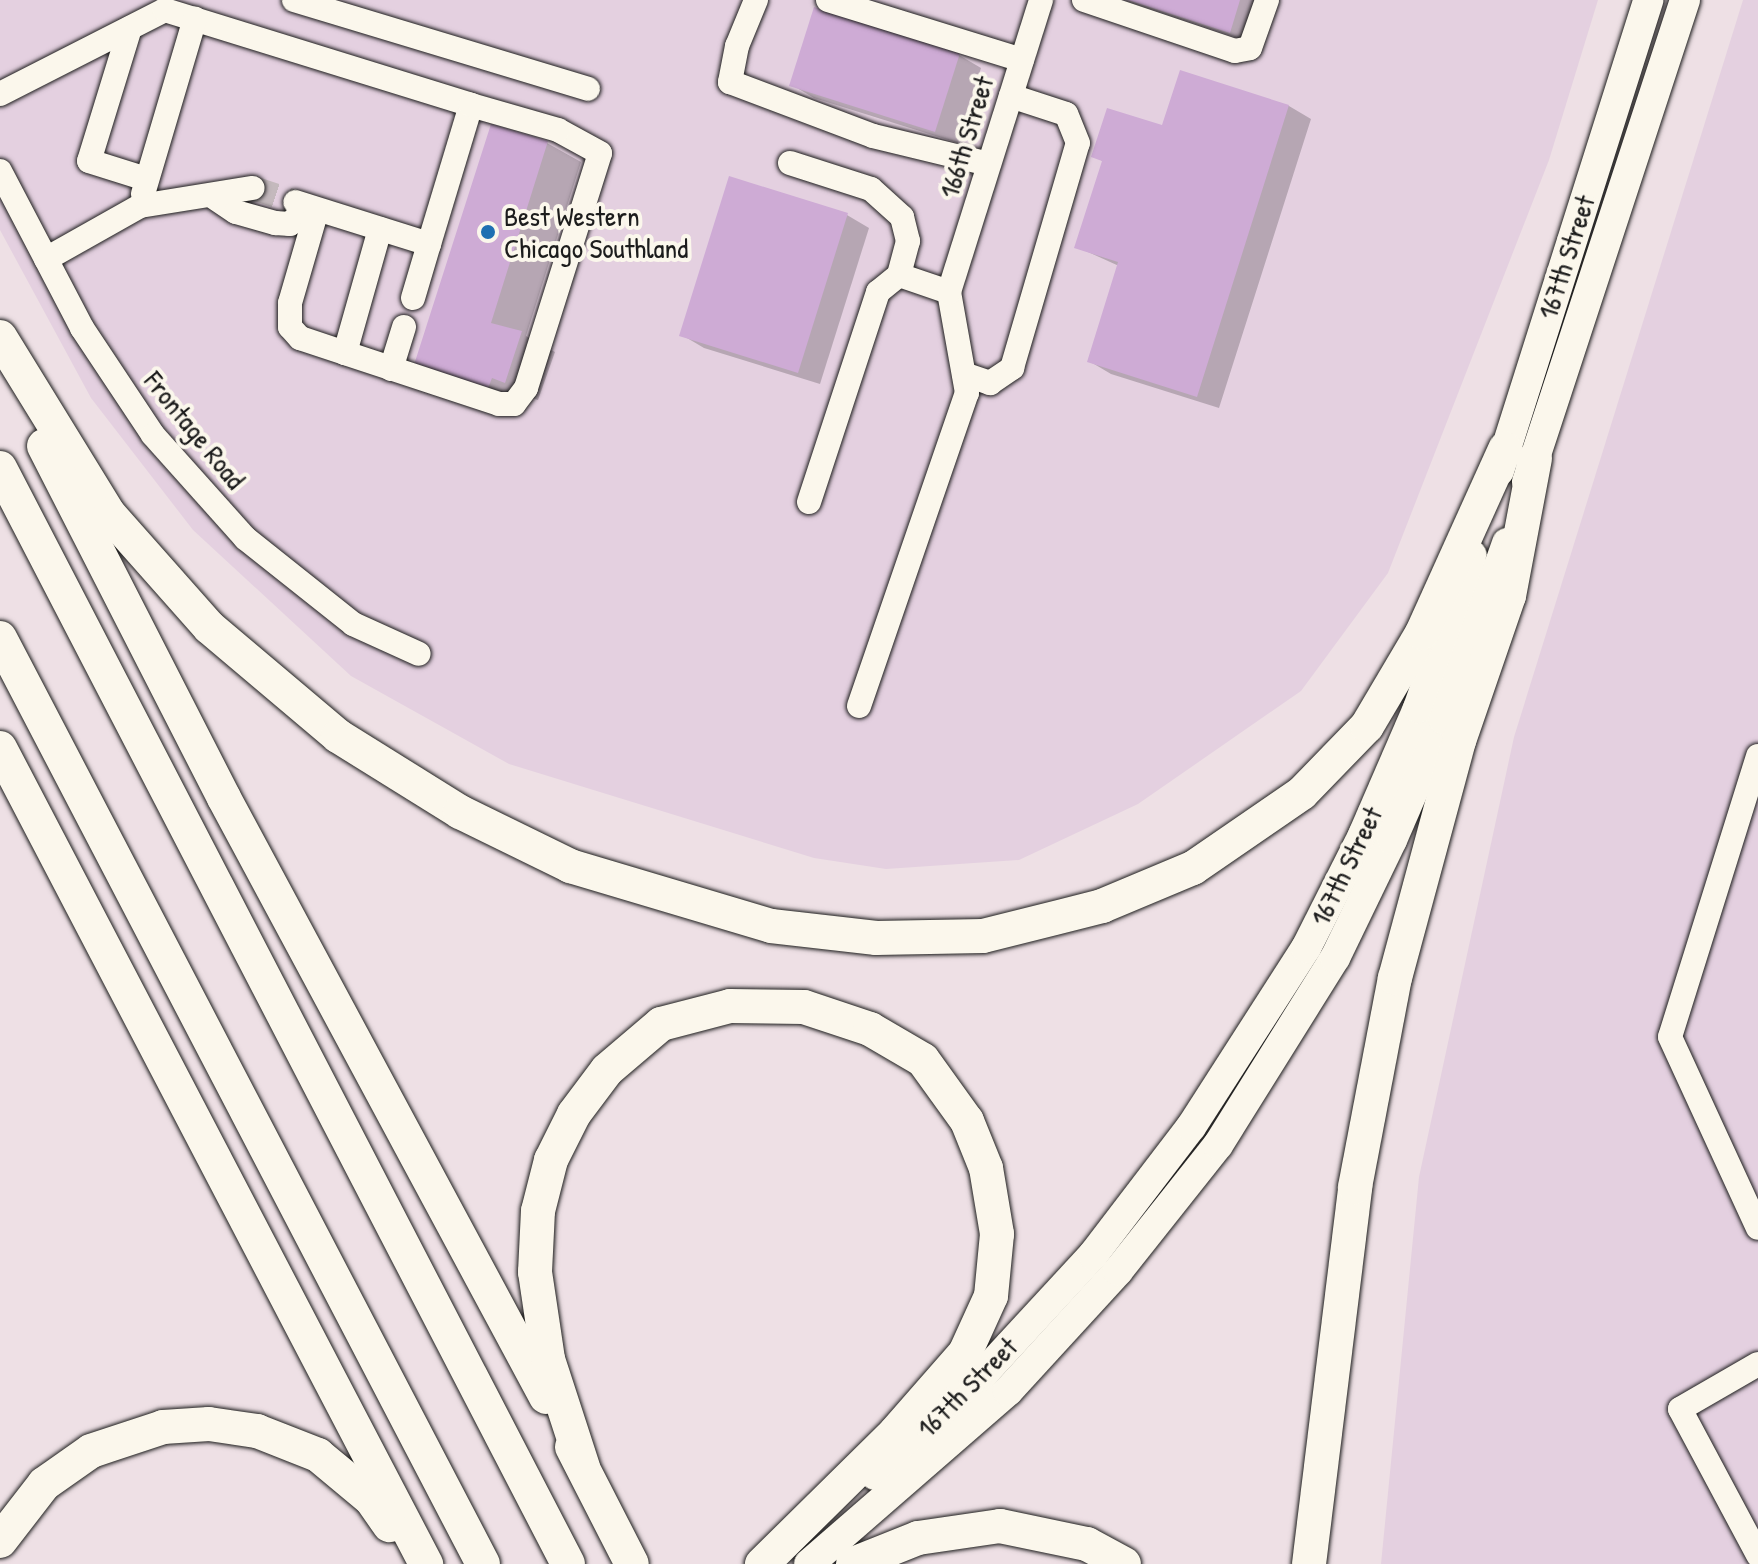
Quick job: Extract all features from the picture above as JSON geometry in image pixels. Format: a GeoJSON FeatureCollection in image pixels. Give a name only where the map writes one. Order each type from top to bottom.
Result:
{"type":"FeatureCollection","features":[{"type":"Feature","properties":{"kind":"highway"},"geometry":{"type":"LineString","coordinates":[[0,337],[109,514],[209,627],[338,736],[460,812],[570,866],[771,926],[876,938],[983,936],[1102,906],[1193,868],[1302,793],[1367,726],[1520,454]]}},
{"type":"Feature","properties":{"kind":"highway"},"geometry":{"type":"LineString","coordinates":[[0,356],[224,798],[632,1564]]}},
{"type":"Feature","properties":{"kind":"highway"},"geometry":{"type":"LineString","coordinates":[[1309,1564],[1355,1187],[1395,978],[1459,741],[1509,596],[1520,454]]}},
{"type":"Feature","properties":{"kind":"highway"},"geometry":{"type":"LineString","coordinates":[[0,468],[568,1564]]}},
{"type":"Feature","properties":{"kind":"highway"},"geometry":{"type":"LineString","coordinates":[[0,638],[483,1564]]}},
{"type":"Feature","properties":{"kind":"highway"},"geometry":{"type":"LineString","coordinates":[[0,748],[426,1564]]}},
{"type":"Feature","properties":{"kind":"highway"},"geometry":{"type":"LineString","coordinates":[[583,1467],[548,1359],[535,1272],[538,1211],[551,1160],[574,1114],[607,1070],[661,1024],[730,1006],[804,1007],[870,1029],[923,1060],[967,1121],[986,1168],[997,1234],[991,1296],[965,1353],[895,1433],[763,1564]]}},
{"type":"Feature","properties":{"kind":"highway"},"geometry":{"type":"LineString","coordinates":[[0,1541],[44,1484],[91,1451],[163,1427],[209,1424],[287,1440],[337,1467],[371,1499],[411,1564]]}},
{"type":"Feature","properties":{"kind":"highway"},"geometry":{"type":"LineString","coordinates":[[853,1564],[918,1538],[1000,1526],[1087,1544],[1124,1564]]}},
{"type":"Feature","properties":{"kind":"main road","name":"167th Street"},"geometry":{"type":"LineString","coordinates":[[809,1564],[1008,1391],[1118,1271],[1218,1145],[1335,958],[1392,840],[1444,720],[1648,0]]}},
{"type":"Feature","properties":{"kind":"main road","name":"167th Street"},"geometry":{"type":"LineString","coordinates":[[763,1564],[860,1489],[984,1373],[1093,1255],[1191,1127],[1306,948],[1363,835],[1418,708],[1520,454],[1685,0]]}},
{"type":"Feature","properties":{"kind":"street"},"geometry":{"type":"LineString","coordinates":[[294,0],[588,89]]}},
{"type":"Feature","properties":{"kind":"street"},"geometry":{"type":"LineString","coordinates":[[756,0],[737,46],[730,82],[873,136],[989,164]]}},
{"type":"Feature","properties":{"kind":"street"},"geometry":{"type":"LineString","coordinates":[[828,0],[1022,60]]}},
{"type":"Feature","properties":{"kind":"street","name":"166th Street"},"geometry":{"type":"LineString","coordinates":[[949,292],[1041,0]]}},
{"type":"Feature","properties":{"kind":"street"},"geometry":{"type":"LineString","coordinates":[[1084,0],[1235,51],[1250,48],[1267,0]]}},
{"type":"Feature","properties":{"kind":"street"},"geometry":{"type":"LineString","coordinates":[[0,94],[165,10],[558,130],[600,153],[526,388],[514,404],[499,404],[300,338],[290,327],[290,303],[306,206]]}},
{"type":"Feature","properties":{"kind":"street"},"geometry":{"type":"LineString","coordinates":[[140,206],[195,19]]}},
{"type":"Feature","properties":{"kind":"street"},"geometry":{"type":"LineString","coordinates":[[130,28],[89,161],[146,179]]}},
{"type":"Feature","properties":{"kind":"street"},"geometry":{"type":"LineString","coordinates":[[964,374],[990,383],[1012,368],[1078,143],[1066,114],[1011,96]]}},
{"type":"Feature","properties":{"kind":"street"},"geometry":{"type":"LineString","coordinates":[[413,298],[471,105]]}},
{"type":"Feature","properties":{"kind":"street"},"geometry":{"type":"LineString","coordinates":[[790,163],[871,189],[902,217],[908,241],[899,275],[878,292],[870,309],[809,502]]}},
{"type":"Feature","properties":{"kind":"street","name":"Frontage Road"},"geometry":{"type":"LineString","coordinates":[[0,171],[82,328],[153,435],[245,538],[353,624],[419,654]]}},
{"type":"Feature","properties":{"kind":"street"},"geometry":{"type":"LineString","coordinates":[[46,259],[140,206],[215,198],[253,188]]}},
{"type":"Feature","properties":{"kind":"street"},"geometry":{"type":"LineString","coordinates":[[215,198],[236,212],[275,223],[290,224],[306,206]]}},
{"type":"Feature","properties":{"kind":"street"},"geometry":{"type":"LineString","coordinates":[[306,206],[429,244]]}},
{"type":"Feature","properties":{"kind":"street"},"geometry":{"type":"LineString","coordinates":[[345,353],[380,229]]}},
{"type":"Feature","properties":{"kind":"street"},"geometry":{"type":"LineString","coordinates":[[859,706],[967,393],[949,292],[899,275]]}},
{"type":"Feature","properties":{"kind":"street"},"geometry":{"type":"LineString","coordinates":[[391,369],[404,327]]}},
{"type":"Feature","properties":{"kind":"street"},"geometry":{"type":"LineString","coordinates":[[1758,756],[1670,1037],[1758,1228]]}},
{"type":"Feature","properties":{"kind":"street"},"geometry":{"type":"LineString","coordinates":[[1758,1364],[1680,1409],[1758,1555]]}},
{"type":"Feature","properties":{"kind":"shaded area"},"geometry":{"type":"Polygon","coordinates":[[[0,0],[1598,0],[1549,160],[1388,573],[1301,691],[1138,804],[1019,860],[886,869],[814,858],[509,764],[351,676],[193,530],[91,398],[0,230],[0,0]]]}},
{"type":"Feature","properties":{"kind":"shaded area"},"geometry":{"type":"Polygon","coordinates":[[[1743,0],[1758,0],[1758,1564],[1381,1564],[1419,1177],[1514,737],[1743,0]]]}},
{"type":"Feature","properties":{"kind":"building"},"geometry":{"type":"Polygon","coordinates":[[[1128,0],[1240,0],[1230,33],[1128,0]]]}},
{"type":"Feature","properties":{"kind":"building"},"geometry":{"type":"Polygon","coordinates":[[[814,7],[960,53],[935,132],[789,86],[814,7]]]}},
{"type":"Feature","properties":{"kind":"building"},"geometry":{"type":"Polygon","coordinates":[[[1180,70],[1289,105],[1197,397],[1087,362],[1118,262],[1074,248],[1102,161],[1091,157],[1107,108],[1162,125],[1180,70]]]}},
{"type":"Feature","properties":{"kind":"building","name":"Best Western Chicago Southland"},"geometry":{"type":"Polygon","coordinates":[[[491,124],[548,141],[491,323],[522,331],[505,383],[492,378],[487,391],[413,368],[491,124]]]}},
{"type":"Feature","properties":{"kind":"building"},"geometry":{"type":"Polygon","coordinates":[[[729,176],[848,213],[798,373],[679,336],[729,176]]]}},
{"type":"Feature","properties":{"kind":"tunnel"},"geometry":{"type":"LineString","coordinates":[[253,188],[295,202]]}},
{"type":"Feature","properties":{"kind":"place","name":"Best Western Chicago Southland"},"geometry":{"type":"Point","coordinates":[488,232]}}]}
